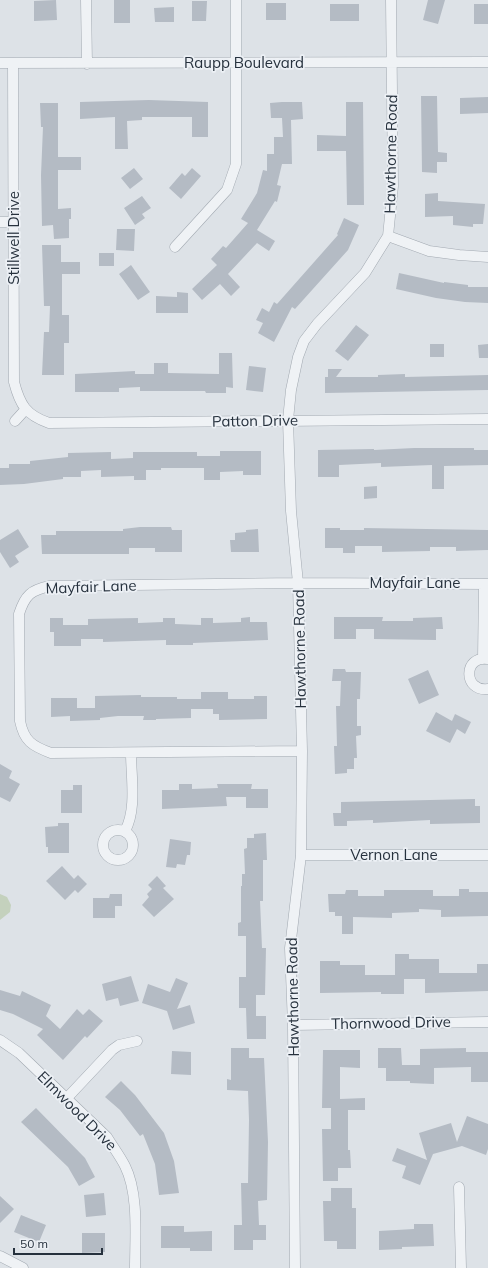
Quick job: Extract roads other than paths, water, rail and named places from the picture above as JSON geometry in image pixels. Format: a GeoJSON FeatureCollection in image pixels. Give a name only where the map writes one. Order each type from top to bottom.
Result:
{"type":"FeatureCollection","features":[{"type":"Feature","properties":{"kind":"street"},"geometry":{"type":"LineString","coordinates":[[86,0],[87,64]]}},
{"type":"Feature","properties":{"kind":"street"},"geometry":{"type":"LineString","coordinates":[[175,248],[216,204],[227,190],[233,177],[238,149],[236,0]]}},
{"type":"Feature","properties":{"kind":"street","name":"Hawthorne Road"},"geometry":{"type":"LineString","coordinates":[[296,1268],[293,1025],[290,948],[301,855],[302,751],[298,583],[290,503],[288,420],[291,390],[298,357],[304,340],[365,273],[388,236],[393,186],[391,0]]}},
{"type":"Feature","properties":{"kind":"street","name":"Raupp Boulevard"},"geometry":{"type":"LineString","coordinates":[[0,63],[488,62]]}},
{"type":"Feature","properties":{"kind":"street","name":"Stillwell Drive"},"geometry":{"type":"LineString","coordinates":[[13,63],[14,382],[18,397],[26,410]]}},
{"type":"Feature","properties":{"kind":"street"},"geometry":{"type":"LineString","coordinates":[[0,222],[14,222]]}},
{"type":"Feature","properties":{"kind":"street"},"geometry":{"type":"LineString","coordinates":[[388,236],[429,251],[488,257]]}},
{"type":"Feature","properties":{"kind":"street"},"geometry":{"type":"LineString","coordinates":[[16,421],[26,410]]}},
{"type":"Feature","properties":{"kind":"street","name":"Patton Drive"},"geometry":{"type":"LineString","coordinates":[[26,410],[37,418],[49,423],[488,419]]}},
{"type":"Feature","properties":{"kind":"street","name":"Mayfair Lane"},"geometry":{"type":"LineString","coordinates":[[302,751],[51,753],[38,748],[29,742],[22,734],[20,721],[19,614],[22,604],[28,594],[37,589],[50,586],[298,583],[486,584]]}},
{"type":"Feature","properties":{"kind":"street"},"geometry":{"type":"LineString","coordinates":[[486,584],[486,659],[475,662],[471,666],[469,673],[470,681],[474,686],[479,689],[488,689]]}},
{"type":"Feature","properties":{"kind":"street"},"geometry":{"type":"LineString","coordinates":[[125,831],[130,822],[131,812],[131,753]]}},
{"type":"Feature","properties":{"kind":"street","name":"Vernon Lane"},"geometry":{"type":"LineString","coordinates":[[301,855],[488,855]]}},
{"type":"Feature","properties":{"kind":"street","name":"Thornwood Drive"},"geometry":{"type":"LineString","coordinates":[[293,1025],[488,1022]]}},
{"type":"Feature","properties":{"kind":"street","name":"Elmwood Drive"},"geometry":{"type":"LineString","coordinates":[[0,1040],[18,1053],[106,1137],[126,1167],[134,1201],[135,1268]]}},
{"type":"Feature","properties":{"kind":"street"},"geometry":{"type":"LineString","coordinates":[[66,1099],[112,1050],[119,1045],[137,1041]]}},
{"type":"Feature","properties":{"kind":"street"},"geometry":{"type":"LineString","coordinates":[[459,1187],[461,1268]]}},
{"type":"Feature","properties":{"kind":"street"},"geometry":{"type":"LineString","coordinates":[[0,1256],[22,1268]]}}]}
